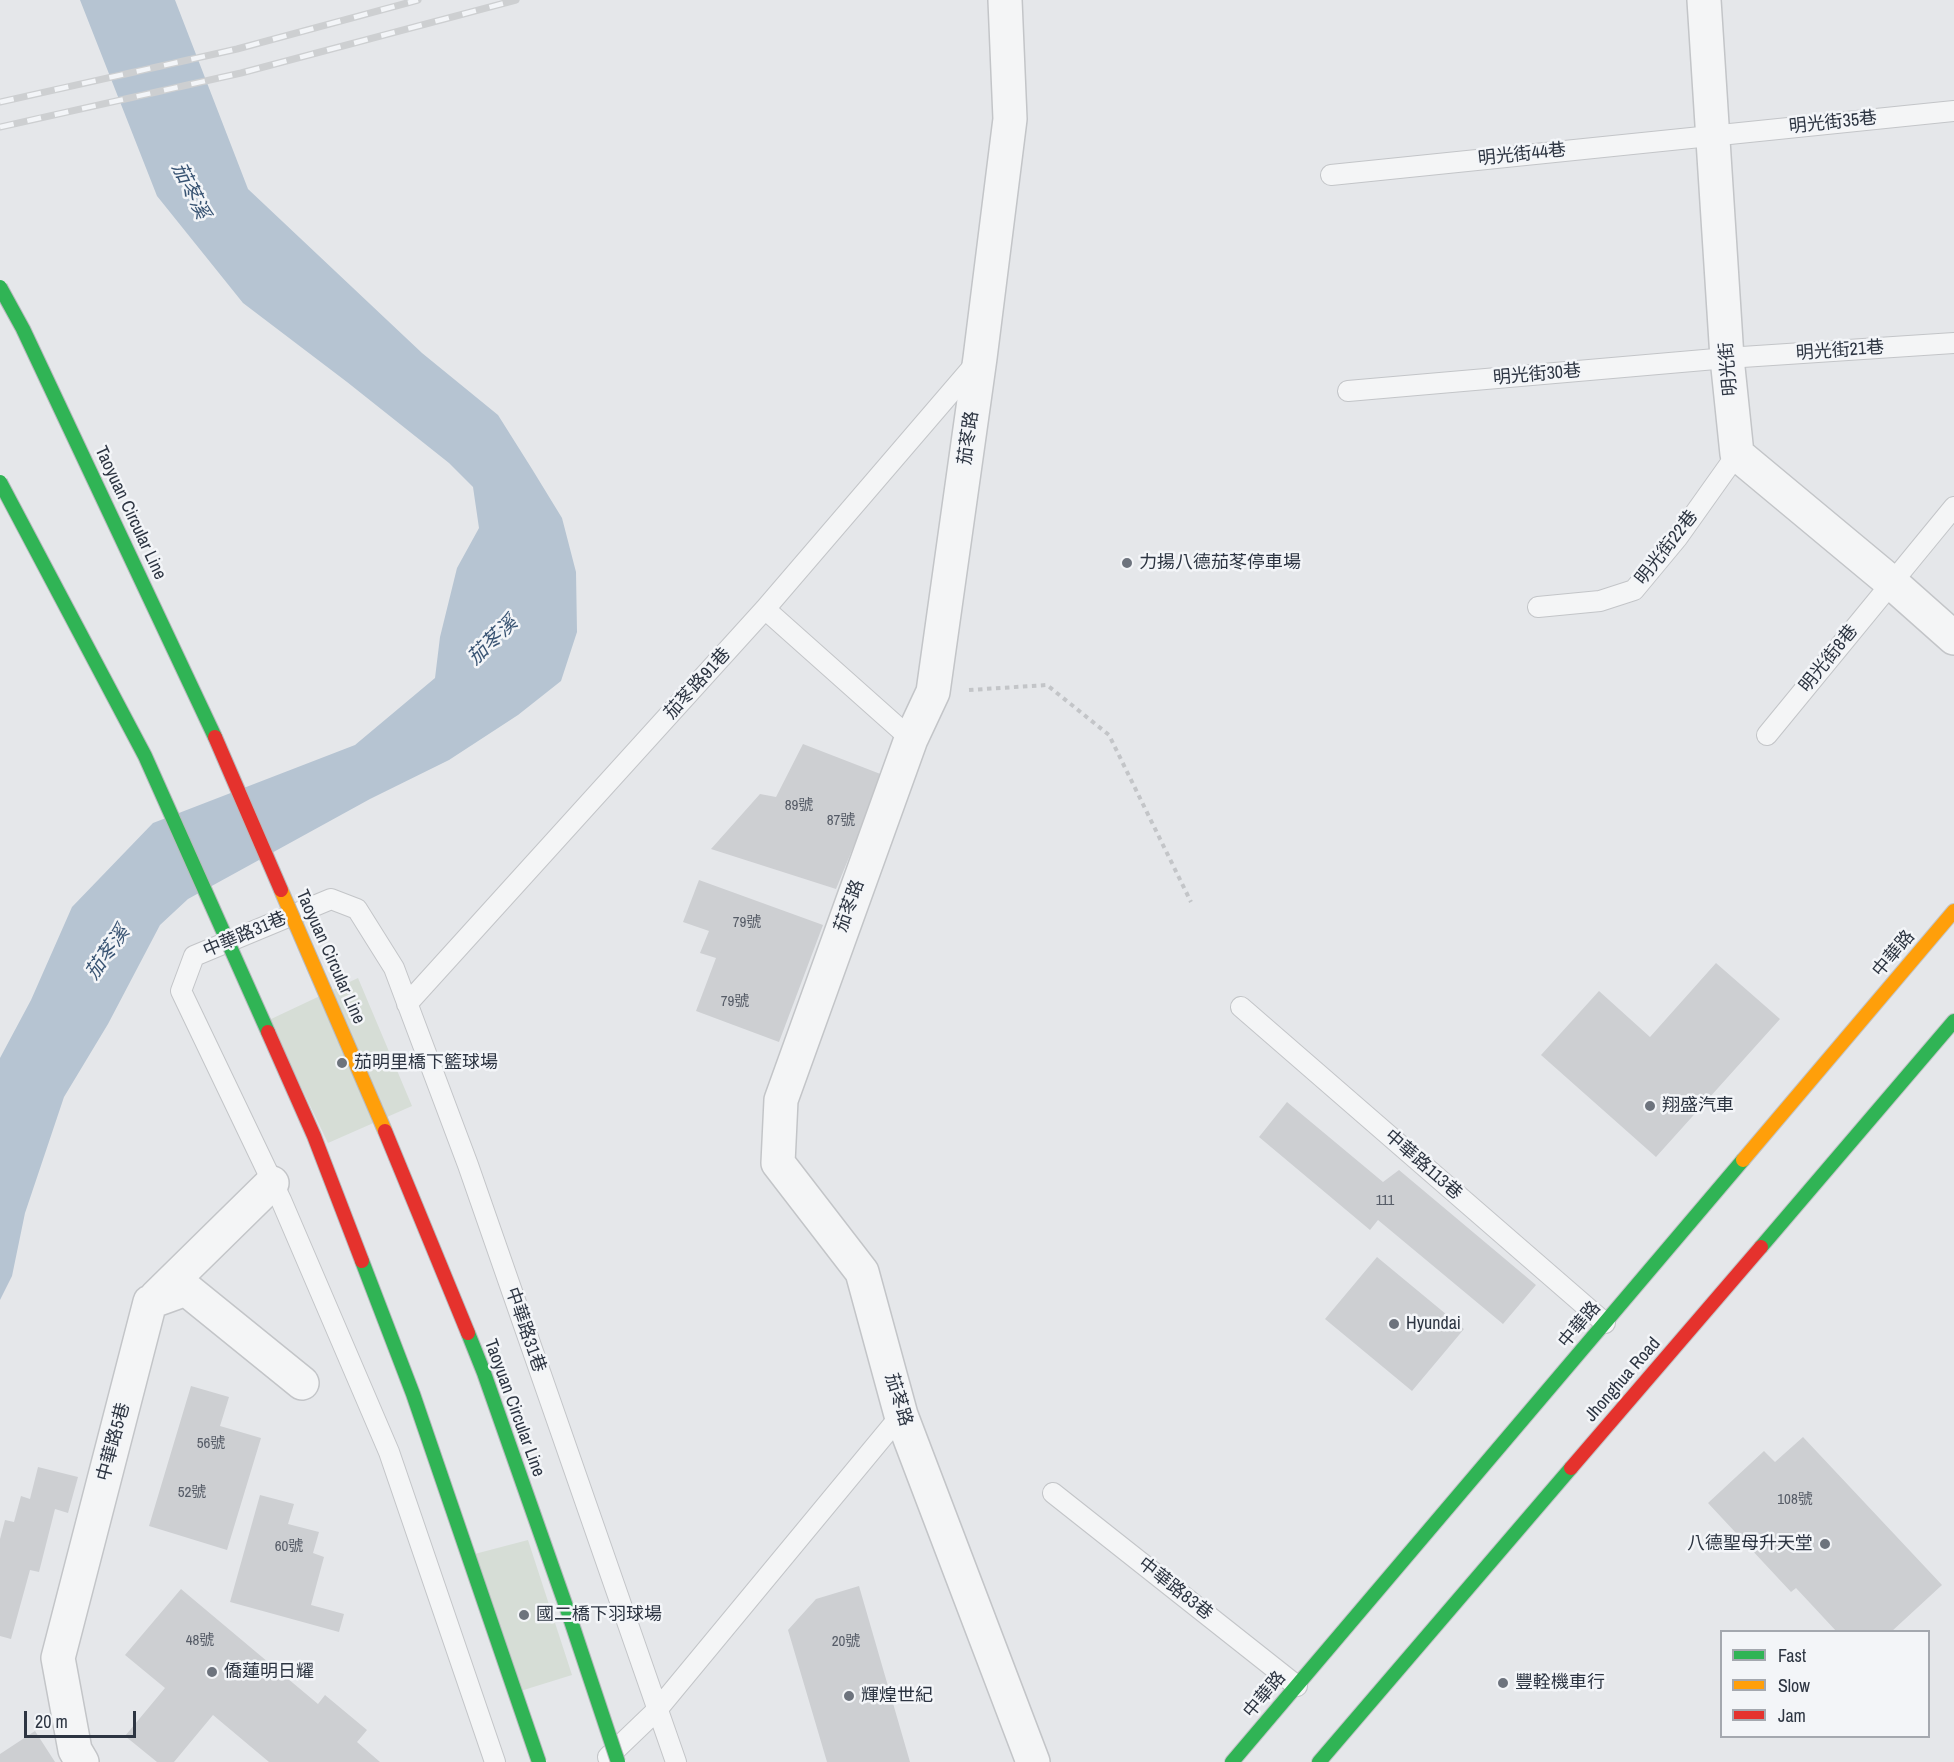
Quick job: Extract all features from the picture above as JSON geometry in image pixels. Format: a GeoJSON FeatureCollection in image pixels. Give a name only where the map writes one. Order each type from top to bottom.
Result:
{"type":"FeatureCollection","features":[{"type":"Feature","properties":{"kind":"main road","name":"Taoyuan Circular Line"},"geometry":{"type":"LineString","coordinates":[[0,287],[24,329],[204,712],[373,1101],[484,1373],[618,1762]]}},
{"type":"Feature","properties":{"kind":"main road"},"geometry":{"type":"LineString","coordinates":[[0,482],[145,756],[314,1136],[413,1394],[539,1762]]}},
{"type":"Feature","properties":{"kind":"main road","name":"中華路"},"geometry":{"type":"LineString","coordinates":[[1232,1762],[1954,910]]}},
{"type":"Feature","properties":{"kind":"main road","name":"Jhonghua Road"},"geometry":{"type":"LineString","coordinates":[[1319,1762],[1954,1021]]}},
{"type":"Feature","properties":{"kind":"street","name":"茄苳路"},"geometry":{"type":"LineString","coordinates":[[1005,0],[1010,119],[980,358],[933,692],[911,739],[781,1100],[778,1163],[862,1272],[901,1415],[1033,1762]]}},
{"type":"Feature","properties":{"kind":"street","name":"明光街"},"geometry":{"type":"LineString","coordinates":[[1704,0],[1727,358],[1737,454]]}},
{"type":"Feature","properties":{"kind":"street"},"geometry":{"type":"LineString","coordinates":[[1737,454],[1892,583],[1954,638]]}},
{"type":"Feature","properties":{"kind":"street"},"geometry":{"type":"LineString","coordinates":[[150,1302],[272,1183]]}},
{"type":"Feature","properties":{"kind":"street"},"geometry":{"type":"LineString","coordinates":[[150,1302],[186,1289],[302,1383]]}},
{"type":"Feature","properties":{"kind":"street","name":"中華路5巷"},"geometry":{"type":"LineString","coordinates":[[82,1762],[75,1750],[58,1658],[150,1302]]}},
{"type":"Feature","properties":{"kind":"lane","name":"明光街35巷"},"geometry":{"type":"LineString","coordinates":[[1713,135],[1954,111]]}},
{"type":"Feature","properties":{"kind":"lane","name":"明光街44巷"},"geometry":{"type":"LineString","coordinates":[[1331,175],[1713,135]]}},
{"type":"Feature","properties":{"kind":"lane","name":"明光街21巷"},"geometry":{"type":"LineString","coordinates":[[1727,358],[1954,343]]}},
{"type":"Feature","properties":{"kind":"lane","name":"茄苳路91巷"},"geometry":{"type":"LineString","coordinates":[[407,1004],[765,609],[980,358]]}},
{"type":"Feature","properties":{"kind":"lane","name":"明光街30巷"},"geometry":{"type":"LineString","coordinates":[[1348,391],[1727,358]]}},
{"type":"Feature","properties":{"kind":"lane","name":"明光街22巷"},"geometry":{"type":"LineString","coordinates":[[1538,607],[1600,601],[1634,591],[1678,537],[1737,454]]}},
{"type":"Feature","properties":{"kind":"lane","name":"明光街8巷"},"geometry":{"type":"LineString","coordinates":[[1767,735],[1954,507]]}},
{"type":"Feature","properties":{"kind":"lane"},"geometry":{"type":"LineString","coordinates":[[765,609],[911,739]]}},
{"type":"Feature","properties":{"kind":"lane","name":"中華路31巷"},"geometry":{"type":"LineString","coordinates":[[495,1762],[389,1452],[272,1183],[181,991],[194,956],[331,899],[357,909],[394,968],[468,1165],[676,1762]]}},
{"type":"Feature","properties":{"kind":"lane","name":"中華路113巷"},"geometry":{"type":"LineString","coordinates":[[1241,1007],[1605,1323]]}},
{"type":"Feature","properties":{"kind":"lane"},"geometry":{"type":"LineString","coordinates":[[602,1762],[657,1710],[901,1415]]}},
{"type":"Feature","properties":{"kind":"lane","name":"中華路83巷"},"geometry":{"type":"LineString","coordinates":[[1053,1493],[1297,1686]]}},
{"type":"Feature","properties":{"kind":"path"},"geometry":{"type":"LineString","coordinates":[[933,692],[1047,685],[1109,735],[1191,902]]}},
{"type":"Feature","properties":{"kind":"shaded area","name":"茄明里橋下籃球場"},"geometry":{"type":"Polygon","coordinates":[[[358,978],[412,1106],[328,1143],[269,1020],[358,978]]]}},
{"type":"Feature","properties":{"kind":"shaded area","name":"國二橋下羽球場"},"geometry":{"type":"Polygon","coordinates":[[[528,1540],[572,1675],[514,1693],[467,1556],[528,1540]]]}},
{"type":"Feature","properties":{"kind":"water","name":"茄苳溪"},"geometry":{"type":"Polygon","coordinates":[[[80,0],[175,0],[248,189],[422,353],[498,415],[562,518],[576,572],[577,632],[561,681],[518,715],[449,760],[370,799],[188,899],[160,925],[108,1024],[64,1097],[25,1213],[12,1276],[0,1300],[0,1058],[31,1000],[72,907],[153,823],[355,745],[435,678],[440,637],[457,568],[479,528],[473,487],[449,463],[243,303],[157,196],[80,0]]]}},
{"type":"Feature","properties":{"kind":"building"},"geometry":{"type":"Polygon","coordinates":[[[803,744],[883,775],[836,889],[711,849],[760,794],[776,797],[803,744]]]}},
{"type":"Feature","properties":{"kind":"building"},"geometry":{"type":"Polygon","coordinates":[[[699,880],[823,925],[779,1042],[696,1011],[716,958],[700,953],[709,931],[683,922],[699,880]]]}},
{"type":"Feature","properties":{"kind":"building","name":"翔盛汽車"},"geometry":{"type":"Polygon","coordinates":[[[1716,963],[1780,1019],[1656,1157],[1541,1055],[1599,991],[1650,1037],[1716,963]]]}},
{"type":"Feature","properties":{"kind":"building"},"geometry":{"type":"Polygon","coordinates":[[[1287,1102],[1383,1182],[1399,1170],[1536,1285],[1503,1324],[1378,1220],[1370,1230],[1259,1137],[1287,1102]]]}},
{"type":"Feature","properties":{"kind":"building","name":"Hyundai"},"geometry":{"type":"Polygon","coordinates":[[[1377,1257],[1464,1329],[1412,1391],[1325,1319],[1377,1257]]]}},
{"type":"Feature","properties":{"kind":"building"},"geometry":{"type":"Polygon","coordinates":[[[191,1386],[229,1397],[220,1426],[261,1438],[227,1550],[149,1526],[191,1386]]]}},
{"type":"Feature","properties":{"kind":"building","name":"八德聖母升天堂"},"geometry":{"type":"Polygon","coordinates":[[[1803,1437],[1942,1585],[1893,1630],[1835,1630],[1796,1588],[1791,1592],[1708,1503],[1764,1451],[1775,1462],[1803,1437]]]}},
{"type":"Feature","properties":{"kind":"building"},"geometry":{"type":"Polygon","coordinates":[[[38,1467],[78,1477],[68,1513],[55,1509],[39,1572],[30,1570],[11,1639],[0,1636],[0,1539],[5,1520],[14,1522],[21,1496],[30,1499],[38,1467]]]}},
{"type":"Feature","properties":{"kind":"building"},"geometry":{"type":"Polygon","coordinates":[[[260,1495],[294,1504],[288,1524],[319,1532],[313,1553],[324,1557],[311,1605],[344,1614],[339,1632],[230,1602],[260,1495]]]}},
{"type":"Feature","properties":{"kind":"building","name":"輝煌世紀"},"geometry":{"type":"Polygon","coordinates":[[[859,1586],[910,1762],[827,1762],[788,1630],[816,1599],[859,1586]]]}},
{"type":"Feature","properties":{"kind":"building","name":"僑蓮明日耀"},"geometry":{"type":"Polygon","coordinates":[[[181,1589],[318,1704],[325,1695],[367,1730],[357,1742],[380,1762],[269,1762],[213,1715],[174,1762],[157,1762],[125,1736],[165,1688],[125,1655],[181,1589]]]}},
{"type":"Feature","properties":{"kind":"building"},"geometry":{"type":"Polygon","coordinates":[[[35,1731],[55,1762],[0,1762],[0,1754],[35,1731]]]}},
{"type":"Feature","properties":{"kind":"railway"},"geometry":{"type":"LineString","coordinates":[[0,102],[237,49],[418,0]]}},
{"type":"Feature","properties":{"kind":"railway"},"geometry":{"type":"LineString","coordinates":[[0,127],[241,73],[516,0]]}},
{"type":"Feature","properties":{"kind":"traffic: fast"},"geometry":{"type":"LineString","coordinates":[[0,287],[23,329],[215,737]]}},
{"type":"Feature","properties":{"kind":"traffic: fast"},"geometry":{"type":"LineString","coordinates":[[0,482],[145,756],[268,1032]]}},
{"type":"Feature","properties":{"kind":"traffic: fast"},"geometry":{"type":"LineString","coordinates":[[1761,1247],[1954,1021]]}},
{"type":"Feature","properties":{"kind":"traffic: fast"},"geometry":{"type":"LineString","coordinates":[[1232,1762],[1743,1160]]}},
{"type":"Feature","properties":{"kind":"traffic: fast"},"geometry":{"type":"LineString","coordinates":[[362,1261],[413,1394],[539,1762]]}},
{"type":"Feature","properties":{"kind":"traffic: fast"},"geometry":{"type":"LineString","coordinates":[[468,1333],[567,1609],[618,1762]]}},
{"type":"Feature","properties":{"kind":"traffic: fast"},"geometry":{"type":"LineString","coordinates":[[1319,1762],[1571,1468]]}},
{"type":"Feature","properties":{"kind":"traffic: slow"},"geometry":{"type":"LineString","coordinates":[[281,890],[385,1131]]}},
{"type":"Feature","properties":{"kind":"traffic: slow"},"geometry":{"type":"LineString","coordinates":[[1743,1160],[1954,911]]}},
{"type":"Feature","properties":{"kind":"traffic: jam"},"geometry":{"type":"LineString","coordinates":[[215,737],[281,890]]}},
{"type":"Feature","properties":{"kind":"traffic: jam"},"geometry":{"type":"LineString","coordinates":[[268,1032],[314,1136],[362,1261]]}},
{"type":"Feature","properties":{"kind":"traffic: jam"},"geometry":{"type":"LineString","coordinates":[[385,1131],[468,1333]]}},
{"type":"Feature","properties":{"kind":"traffic: jam"},"geometry":{"type":"LineString","coordinates":[[1571,1468],[1761,1247]]}},
{"type":"Feature","properties":{"kind":"place","name":"力揚八德茄苳停車場"},"geometry":{"type":"Point","coordinates":[1127,563]}},
{"type":"Feature","properties":{"kind":"place","name":"茄明里橋下籃球場"},"geometry":{"type":"Point","coordinates":[342,1063]}},
{"type":"Feature","properties":{"kind":"place","name":"翔盛汽車"},"geometry":{"type":"Point","coordinates":[1650,1106]}},
{"type":"Feature","properties":{"kind":"place","name":"Hyundai"},"geometry":{"type":"Point","coordinates":[1394,1324]}},
{"type":"Feature","properties":{"kind":"place","name":"八德聖母升天堂"},"geometry":{"type":"Point","coordinates":[1825,1544]}},
{"type":"Feature","properties":{"kind":"place","name":"國二橋下羽球場"},"geometry":{"type":"Point","coordinates":[524,1615]}},
{"type":"Feature","properties":{"kind":"place","name":"僑蓮明日耀"},"geometry":{"type":"Point","coordinates":[212,1672]}},
{"type":"Feature","properties":{"kind":"place","name":"豐輇機車行"},"geometry":{"type":"Point","coordinates":[1503,1683]}},
{"type":"Feature","properties":{"kind":"place","name":"輝煌世紀"},"geometry":{"type":"Point","coordinates":[849,1696]}}]}
